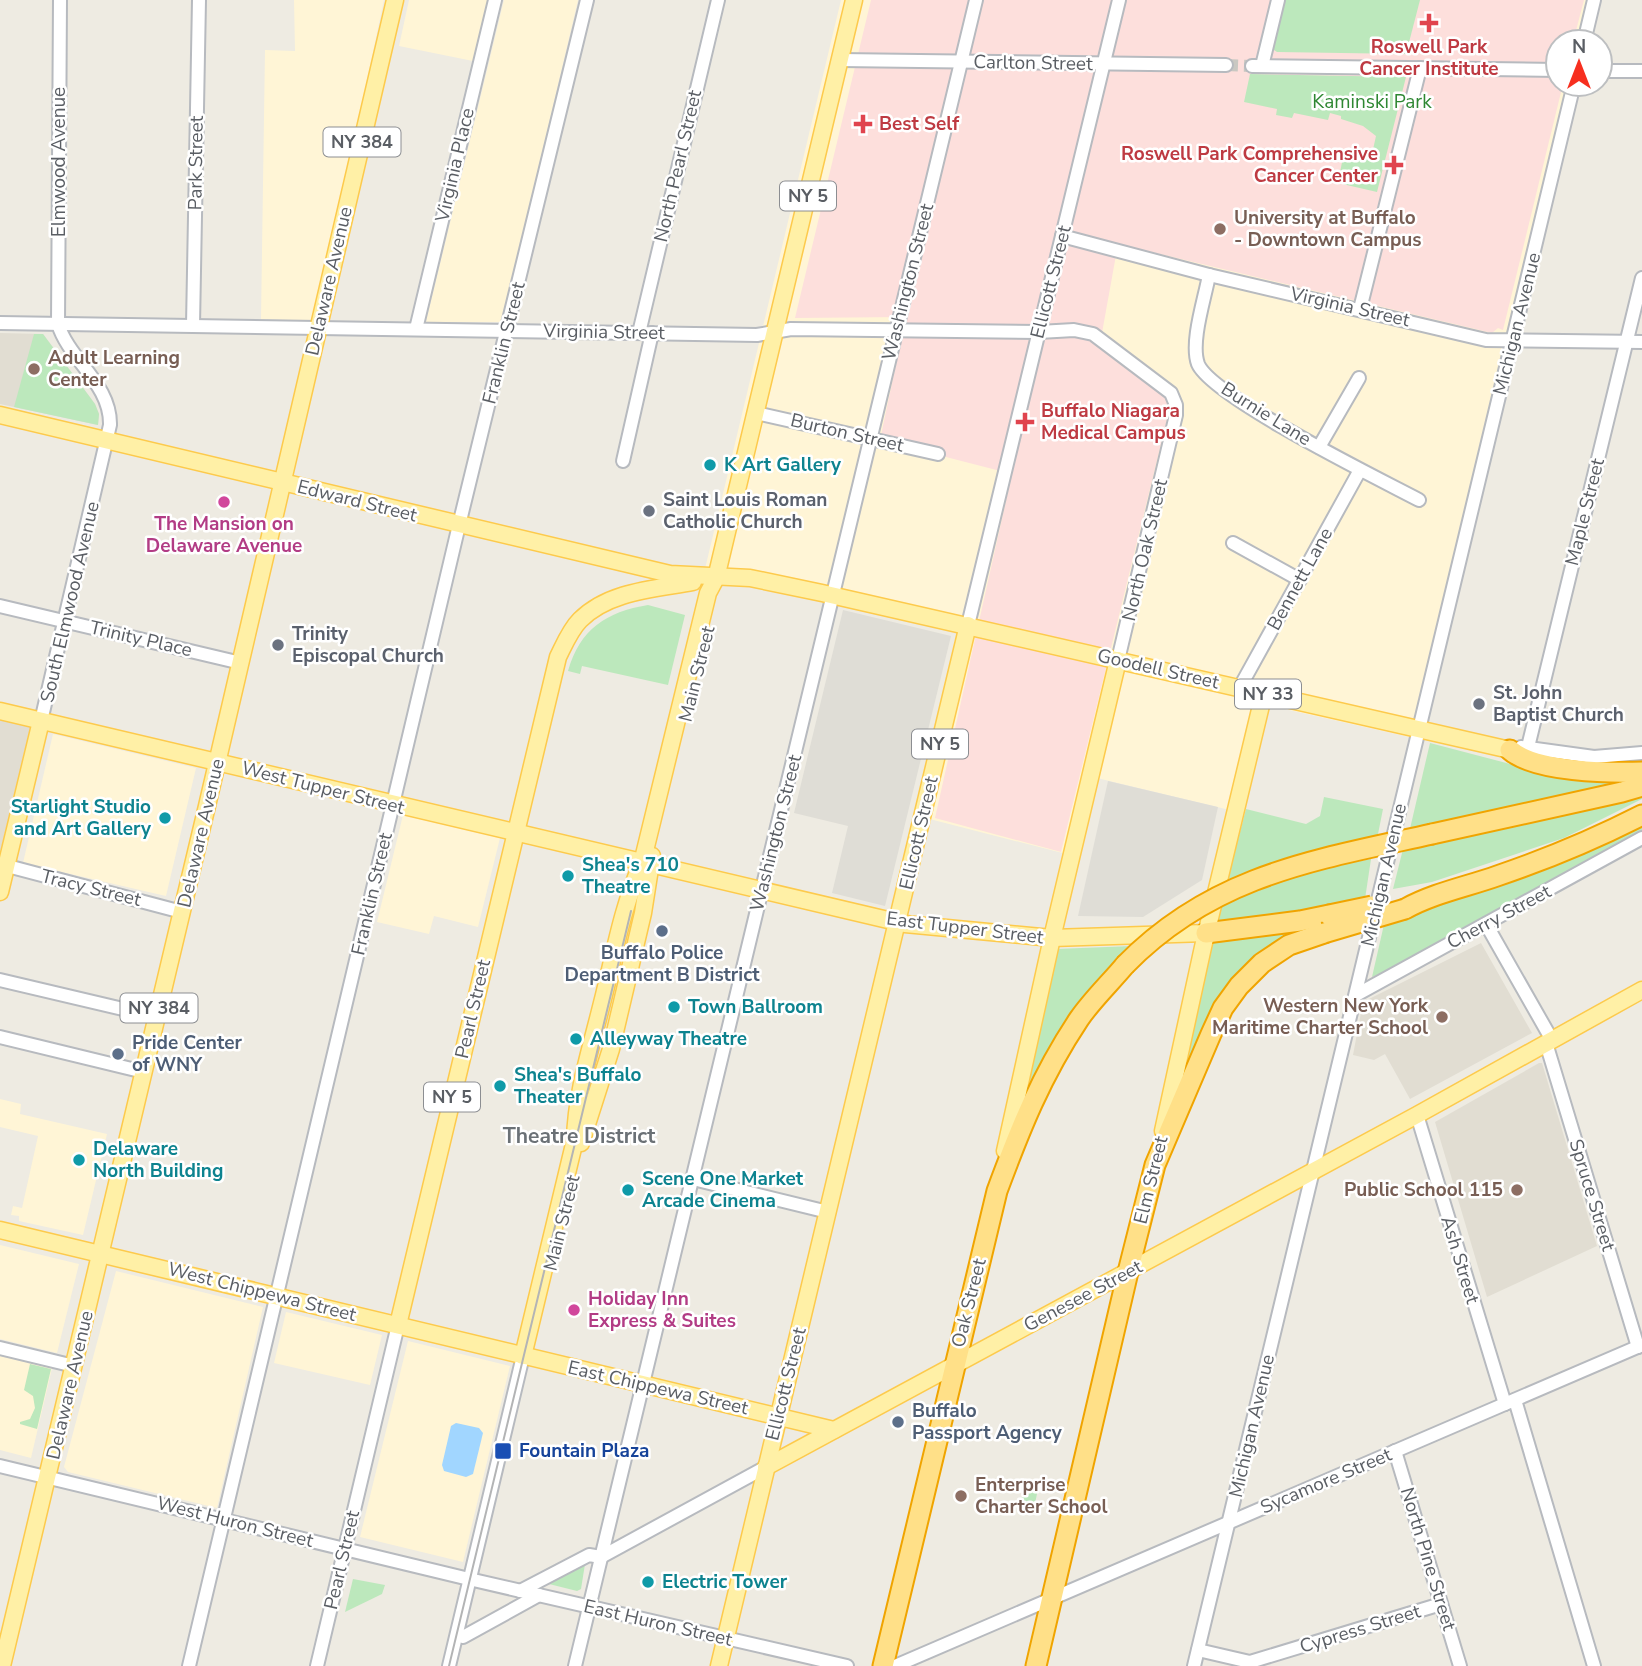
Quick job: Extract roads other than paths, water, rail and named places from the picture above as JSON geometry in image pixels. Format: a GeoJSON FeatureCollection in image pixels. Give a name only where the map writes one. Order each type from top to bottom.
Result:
{"type":"FeatureCollection","features":[{"type":"Feature","properties":{"kind":"highway","name":"NY 33"},"geometry":{"type":"LineString","coordinates":[[1519,749],[1516,755],[1582,772],[1642,772]]}},
{"type":"Feature","properties":{"kind":"highway"},"geometry":{"type":"LineString","coordinates":[[997,1191],[1025,1116],[1041,1082],[1080,1017],[1125,965],[1174,922],[1225,892],[1311,861],[1642,786]]}},
{"type":"Feature","properties":{"kind":"highway"},"geometry":{"type":"LineString","coordinates":[[1206,933],[1300,921],[1327,924],[1405,909],[1425,898],[1496,877],[1562,852],[1642,814]]}},
{"type":"Feature","properties":{"kind":"highway"},"geometry":{"type":"LineString","coordinates":[[1155,1165],[1211,1034],[1223,1009],[1239,986],[1262,963],[1327,924]]}},
{"type":"Feature","properties":{"kind":"highway","name":"Elm Street"},"geometry":{"type":"LineString","coordinates":[[1036,1666],[1155,1165]]}},
{"type":"Feature","properties":{"kind":"highway","name":"Oak Street"},"geometry":{"type":"LineString","coordinates":[[883,1666],[997,1191]]}},
{"type":"Feature","properties":{"kind":"main road","name":"Delaware Avenue"},"geometry":{"type":"LineString","coordinates":[[2,1666],[241,663],[395,0]]}},
{"type":"Feature","properties":{"kind":"main road","name":"NY 5"},"geometry":{"type":"LineString","coordinates":[[716,578],[854,0]]}},
{"type":"Feature","properties":{"kind":"main road","name":"Edward Street"},"geometry":{"type":"LineString","coordinates":[[0,415],[670,575],[716,578]]}},
{"type":"Feature","properties":{"kind":"main road","name":"Goodell Street"},"geometry":{"type":"LineString","coordinates":[[716,578],[750,578],[833,595],[1418,729],[1519,749]]}},
{"type":"Feature","properties":{"kind":"main road","name":"Pearl Street"},"geometry":{"type":"LineString","coordinates":[[398,1325],[558,657],[581,619],[621,596],[716,578]]}},
{"type":"Feature","properties":{"kind":"main road"},"geometry":{"type":"LineString","coordinates":[[646,864],[708,593],[716,578]]}},
{"type":"Feature","properties":{"kind":"main road","name":"Ellicott Street"},"geometry":{"type":"LineString","coordinates":[[719,1666],[968,625]]}},
{"type":"Feature","properties":{"kind":"main road","name":"North Oak Street"},"geometry":{"type":"LineString","coordinates":[[1052,938],[1118,660]]}},
{"type":"Feature","properties":{"kind":"main road","name":"Elm Street"},"geometry":{"type":"LineString","coordinates":[[1155,1165],[1206,933],[1264,693]]}},
{"type":"Feature","properties":{"kind":"main road","name":"West Tupper Street"},"geometry":{"type":"LineString","coordinates":[[0,711],[646,864]]}},
{"type":"Feature","properties":{"kind":"main road","name":"South Elmwood Avenue"},"geometry":{"type":"LineString","coordinates":[[0,892],[3,866],[41,721]]}},
{"type":"Feature","properties":{"kind":"main road","name":"East Tupper Street"},"geometry":{"type":"LineString","coordinates":[[646,864],[897,922],[1052,938],[1206,933]]}},
{"type":"Feature","properties":{"kind":"main road","name":"Main Street"},"geometry":{"type":"LineString","coordinates":[[525,1356],[575,1140],[576,1114],[591,1047],[626,906],[646,864]]}},
{"type":"Feature","properties":{"kind":"main road","name":"Main Street"},"geometry":{"type":"LineString","coordinates":[[525,1356],[582,1141],[611,1049],[643,914],[646,864]]}},
{"type":"Feature","properties":{"kind":"main road","name":"Oak Street"},"geometry":{"type":"LineString","coordinates":[[997,1191],[1052,938]]}},
{"type":"Feature","properties":{"kind":"main road","name":"Genesee Street"},"geometry":{"type":"LineString","coordinates":[[766,1466],[1313,1172],[1642,990]]}},
{"type":"Feature","properties":{"kind":"main road","name":"West Chippewa Street"},"geometry":{"type":"LineString","coordinates":[[0,1230],[525,1356]]}},
{"type":"Feature","properties":{"kind":"main road","name":"East Chippewa Street"},"geometry":{"type":"LineString","coordinates":[[525,1356],[834,1430]]}},
{"type":"Feature","properties":{"kind":"street","name":"Elmwood Avenue"},"geometry":{"type":"LineString","coordinates":[[58,324],[60,0]]}},
{"type":"Feature","properties":{"kind":"street","name":"Park Street"},"geometry":{"type":"LineString","coordinates":[[193,325],[199,0]]}},
{"type":"Feature","properties":{"kind":"street","name":"Virginia Place"},"geometry":{"type":"LineString","coordinates":[[416,329],[495,0]]}},
{"type":"Feature","properties":{"kind":"street","name":"Franklin Street"},"geometry":{"type":"LineString","coordinates":[[188,1666],[459,525],[587,0]]}},
{"type":"Feature","properties":{"kind":"street","name":"North Pearl Street"},"geometry":{"type":"LineString","coordinates":[[623,461],[645,333],[718,0]]}},
{"type":"Feature","properties":{"kind":"street","name":"Washington Street"},"geometry":{"type":"LineString","coordinates":[[575,1666],[976,0]]}},
{"type":"Feature","properties":{"kind":"street","name":"Ellicott Street"},"geometry":{"type":"LineString","coordinates":[[968,625],[1119,0]]}},
{"type":"Feature","properties":{"kind":"street"},"geometry":{"type":"LineString","coordinates":[[1278,0],[1257,66],[1544,70]]}},
{"type":"Feature","properties":{"kind":"street"},"geometry":{"type":"LineString","coordinates":[[1587,28],[1594,0]]}},
{"type":"Feature","properties":{"kind":"street","name":"Carlton Street"},"geometry":{"type":"LineString","coordinates":[[840,60],[1226,65]]}},
{"type":"Feature","properties":{"kind":"street"},"geometry":{"type":"LineString","coordinates":[[1360,309],[1419,68]]}},
{"type":"Feature","properties":{"kind":"street"},"geometry":{"type":"LineString","coordinates":[[1614,71],[1642,71]]}},
{"type":"Feature","properties":{"kind":"street","name":"Michigan Avenue"},"geometry":{"type":"LineString","coordinates":[[1194,1666],[1571,98]]}},
{"type":"Feature","properties":{"kind":"street","name":"Virginia Street"},"geometry":{"type":"LineString","coordinates":[[1062,236],[1209,275],[1486,340],[1642,342]]}},
{"type":"Feature","properties":{"kind":"street","name":"Burnie Lane"},"geometry":{"type":"LineString","coordinates":[[1209,275],[1196,342],[1198,364],[1213,382],[1319,447],[1419,500]]}},
{"type":"Feature","properties":{"kind":"street","name":"Maple Street"},"geometry":{"type":"LineString","coordinates":[[1519,749],[1642,278]]}},
{"type":"Feature","properties":{"kind":"street","name":"Virginia Street"},"geometry":{"type":"LineString","coordinates":[[0,323],[757,335],[791,329],[1039,332]]}},
{"type":"Feature","properties":{"kind":"street","name":"South Elmwood Avenue"},"geometry":{"type":"LineString","coordinates":[[41,721],[111,413],[104,395],[65,340],[58,324]]}},
{"type":"Feature","properties":{"kind":"street","name":"North Oak Street"},"geometry":{"type":"LineString","coordinates":[[1039,332],[1074,330],[1093,334],[1171,393],[1176,405],[1176,415],[1118,660]]}},
{"type":"Feature","properties":{"kind":"street"},"geometry":{"type":"LineString","coordinates":[[1319,447],[1359,378]]}},
{"type":"Feature","properties":{"kind":"street","name":"Burton Street"},"geometry":{"type":"LineString","coordinates":[[756,413],[938,454]]}},
{"type":"Feature","properties":{"kind":"street","name":"Bennett Lane"},"geometry":{"type":"LineString","coordinates":[[1240,687],[1360,470]]}},
{"type":"Feature","properties":{"kind":"street"},"geometry":{"type":"LineString","coordinates":[[1233,542],[1300,580]]}},
{"type":"Feature","properties":{"kind":"street","name":"Trinity Place"},"geometry":{"type":"LineString","coordinates":[[0,606],[241,663]]}},
{"type":"Feature","properties":{"kind":"street","name":"Goodell Street"},"geometry":{"type":"LineString","coordinates":[[1519,749],[1594,757],[1642,753]]}},
{"type":"Feature","properties":{"kind":"street","name":"Cherry Street"},"geometry":{"type":"LineString","coordinates":[[1356,995],[1642,838]]}},
{"type":"Feature","properties":{"kind":"street","name":"Tracy Street"},"geometry":{"type":"LineString","coordinates":[[3,866],[182,912]]}},
{"type":"Feature","properties":{"kind":"street","name":"Spruce Street"},"geometry":{"type":"LineString","coordinates":[[1486,924],[1549,1042],[1640,1346]]}},
{"type":"Feature","properties":{"kind":"street"},"geometry":{"type":"LineString","coordinates":[[0,980],[157,1017]]}},
{"type":"Feature","properties":{"kind":"street"},"geometry":{"type":"LineString","coordinates":[[0,1037],[144,1072]]}},
{"type":"Feature","properties":{"kind":"street","name":"Ash Street"},"geometry":{"type":"LineString","coordinates":[[1417,1115],[1594,1666]]}},
{"type":"Feature","properties":{"kind":"street"},"geometry":{"type":"LineString","coordinates":[[693,1179],[828,1212]]}},
{"type":"Feature","properties":{"kind":"street","name":"Pearl Street"},"geometry":{"type":"LineString","coordinates":[[317,1666],[398,1325]]}},
{"type":"Feature","properties":{"kind":"street","name":"Sycamore Street"},"geometry":{"type":"LineString","coordinates":[[895,1666],[1640,1346]]}},
{"type":"Feature","properties":{"kind":"street"},"geometry":{"type":"LineString","coordinates":[[0,1348],[74,1366]]}},
{"type":"Feature","properties":{"kind":"street","name":"Main Street"},"geometry":{"type":"LineString","coordinates":[[449,1666],[525,1356]]}},
{"type":"Feature","properties":{"kind":"street","name":"North Pine Street"},"geometry":{"type":"LineString","coordinates":[[1395,1451],[1460,1666]]}},
{"type":"Feature","properties":{"kind":"street","name":"West Huron Street"},"geometry":{"type":"LineString","coordinates":[[0,1466],[472,1579]]}},
{"type":"Feature","properties":{"kind":"street","name":"Genesee Street"},"geometry":{"type":"LineString","coordinates":[[520,1591],[589,1555],[601,1557],[766,1466]]}},
{"type":"Feature","properties":{"kind":"street","name":"Main Street"},"geometry":{"type":"LineString","coordinates":[[456,1666],[472,1579]]}},
{"type":"Feature","properties":{"kind":"street","name":"East Huron Street"},"geometry":{"type":"LineString","coordinates":[[472,1579],[725,1639],[798,1661],[847,1666]]}},
{"type":"Feature","properties":{"kind":"street"},"geometry":{"type":"LineString","coordinates":[[463,1637],[539,1595]]}},
{"type":"Feature","properties":{"kind":"street","name":"Cypress Street"},"geometry":{"type":"LineString","coordinates":[[1198,1650],[1250,1662],[1441,1604]]}},
{"type":"Feature","properties":{"kind":"water"},"geometry":{"type":"Polygon","coordinates":[[[456,1423],[479,1428],[483,1433],[473,1474],[466,1477],[444,1471],[442,1465],[451,1426],[456,1423]]]}},
{"type":"Feature","properties":{"kind":"tunnel"},"geometry":{"type":"LineString","coordinates":[[1226,65],[1252,66]]}},
{"type":"Feature","properties":{"kind":"tram line"},"geometry":{"type":"LineString","coordinates":[[449,1666],[631,911]]}},
{"type":"Feature","properties":{"kind":"place","name":"Roswell Park Cancer Institute"},"geometry":{"type":"Point","coordinates":[1429,23]}},
{"type":"Feature","properties":{"kind":"place","name":"Best Self"},"geometry":{"type":"Point","coordinates":[863,124]}},
{"type":"Feature","properties":{"kind":"place","name":"Roswell Park Comprehensive Cancer Center"},"geometry":{"type":"Point","coordinates":[1394,165]}},
{"type":"Feature","properties":{"kind":"place","name":"University at Buffalo - Downtown Campus"},"geometry":{"type":"Point","coordinates":[1220,229]}},
{"type":"Feature","properties":{"kind":"place","name":"Adult Learning Center"},"geometry":{"type":"Point","coordinates":[34,369]}},
{"type":"Feature","properties":{"kind":"place","name":"Buffalo Niagara Medical Campus"},"geometry":{"type":"Point","coordinates":[1025,422]}},
{"type":"Feature","properties":{"kind":"place","name":"K Art Gallery"},"geometry":{"type":"Point","coordinates":[710,465]}},
{"type":"Feature","properties":{"kind":"place","name":"The Mansion on Delaware Avenue"},"geometry":{"type":"Point","coordinates":[224,502]}},
{"type":"Feature","properties":{"kind":"place","name":"Saint Louis Roman Catholic Church"},"geometry":{"type":"Point","coordinates":[649,511]}},
{"type":"Feature","properties":{"kind":"place","name":"Trinity Episcopal Church"},"geometry":{"type":"Point","coordinates":[278,645]}},
{"type":"Feature","properties":{"kind":"place","name":"St. John Baptist Church"},"geometry":{"type":"Point","coordinates":[1479,704]}},
{"type":"Feature","properties":{"kind":"place","name":"Starlight Studio and Art Gallery"},"geometry":{"type":"Point","coordinates":[165,818]}},
{"type":"Feature","properties":{"kind":"place","name":"Shea's 710 Theatre"},"geometry":{"type":"Point","coordinates":[568,876]}},
{"type":"Feature","properties":{"kind":"place","name":"Buffalo Police Department B District"},"geometry":{"type":"Point","coordinates":[662,931]}},
{"type":"Feature","properties":{"kind":"place","name":"Town Ballroom"},"geometry":{"type":"Point","coordinates":[674,1007]}},
{"type":"Feature","properties":{"kind":"place","name":"Western New York Maritime Charter School"},"geometry":{"type":"Point","coordinates":[1442,1017]}},
{"type":"Feature","properties":{"kind":"place","name":"Alleyway Theatre"},"geometry":{"type":"Point","coordinates":[576,1039]}},
{"type":"Feature","properties":{"kind":"place","name":"Pride Center of WNY"},"geometry":{"type":"Point","coordinates":[118,1054]}},
{"type":"Feature","properties":{"kind":"place","name":"Shea's Buffalo Theater"},"geometry":{"type":"Point","coordinates":[500,1086]}},
{"type":"Feature","properties":{"kind":"place","name":"Delaware North Building"},"geometry":{"type":"Point","coordinates":[79,1160]}},
{"type":"Feature","properties":{"kind":"place","name":"Scene One Market Arcade Cinema"},"geometry":{"type":"Point","coordinates":[628,1190]}},
{"type":"Feature","properties":{"kind":"place","name":"Public School 115"},"geometry":{"type":"Point","coordinates":[1517,1190]}},
{"type":"Feature","properties":{"kind":"place","name":"Holiday Inn Express & Suites"},"geometry":{"type":"Point","coordinates":[574,1310]}},
{"type":"Feature","properties":{"kind":"place","name":"Buffalo Passport Agency"},"geometry":{"type":"Point","coordinates":[898,1422]}},
{"type":"Feature","properties":{"kind":"place","name":"Fountain Plaza"},"geometry":{"type":"Point","coordinates":[503,1451]}},
{"type":"Feature","properties":{"kind":"place","name":"Enterprise Charter School"},"geometry":{"type":"Point","coordinates":[961,1496]}},
{"type":"Feature","properties":{"kind":"place","name":"Electric Tower"},"geometry":{"type":"Point","coordinates":[648,1582]}},
{"type":"Feature","properties":{"kind":"district","name":"Theatre District"},"geometry":{"type":"Point","coordinates":[579,1136]}},
{"type":"Feature","properties":{"kind":"park label","name":"Kaminski Park"},"geometry":{"type":"Point","coordinates":[1372,102]}}]}
